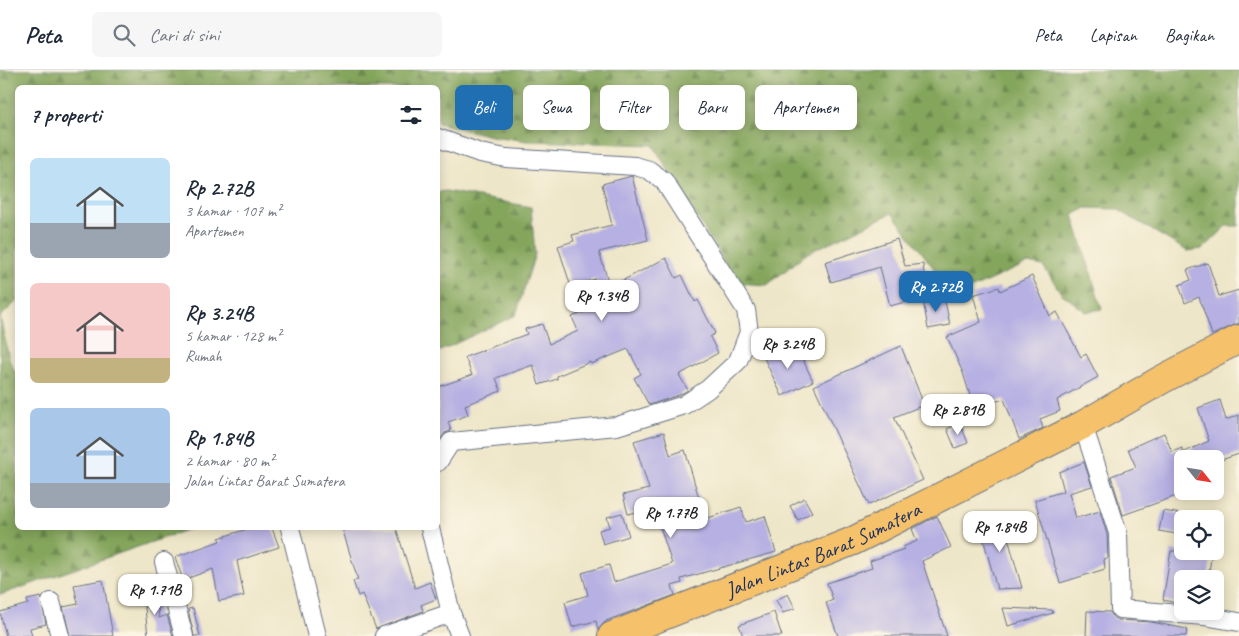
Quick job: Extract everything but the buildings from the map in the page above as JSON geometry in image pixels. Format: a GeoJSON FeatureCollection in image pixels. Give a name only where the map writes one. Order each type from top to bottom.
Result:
{"type":"FeatureCollection","features":[{"type":"Feature","properties":{"kind":"highway","name":"Jalan Lintas Barat Sumatera"},"geometry":{"type":"LineString","coordinates":[[612,636],[852,541],[1083,425],[1161,380],[1239,339]]}},
{"type":"Feature","properties":{"kind":"street"},"geometry":{"type":"LineString","coordinates":[[440,139],[480,153],[506,158],[636,166],[649,170],[664,181],[746,310],[749,332],[738,361],[708,389],[684,405],[617,426],[450,442],[440,459]]}},
{"type":"Feature","properties":{"kind":"street"},"geometry":{"type":"LineString","coordinates":[[1083,425],[1118,533],[1120,609],[1204,616],[1239,622]]}},
{"type":"Feature","properties":{"kind":"street"},"geometry":{"type":"LineString","coordinates":[[290,530],[317,636]]}},
{"type":"Feature","properties":{"kind":"street"},"geometry":{"type":"LineString","coordinates":[[430,530],[451,613],[460,636]]}},
{"type":"Feature","properties":{"kind":"street"},"geometry":{"type":"LineString","coordinates":[[164,562],[184,636]]}},
{"type":"Feature","properties":{"kind":"street"},"geometry":{"type":"LineString","coordinates":[[50,602],[60,636]]}},
{"type":"Feature","properties":{"kind":"street"},"geometry":{"type":"LineString","coordinates":[[384,636],[451,613]]}},
{"type":"Feature","properties":{"kind":"green space"},"geometry":{"type":"Polygon","coordinates":[[[0,70],[1239,70],[1239,226],[1227,226],[1203,249],[1187,251],[1117,209],[1086,208],[1073,215],[1102,309],[1086,312],[1061,293],[1043,266],[1028,263],[966,291],[950,290],[892,213],[808,253],[767,285],[737,283],[653,145],[527,141],[491,136],[467,130],[513,130],[513,85],[455,85],[455,127],[440,123],[440,85],[15,85],[15,303],[0,317],[0,70]]]}},
{"type":"Feature","properties":{"kind":"green space"},"geometry":{"type":"Polygon","coordinates":[[[446,191],[531,207],[535,254],[516,315],[440,351],[440,192],[446,191]]]}},
{"type":"Feature","properties":{"kind":"green space"},"geometry":{"type":"Polygon","coordinates":[[[0,317],[10,362],[15,371],[15,530],[186,530],[0,595],[0,317]]]}}]}
